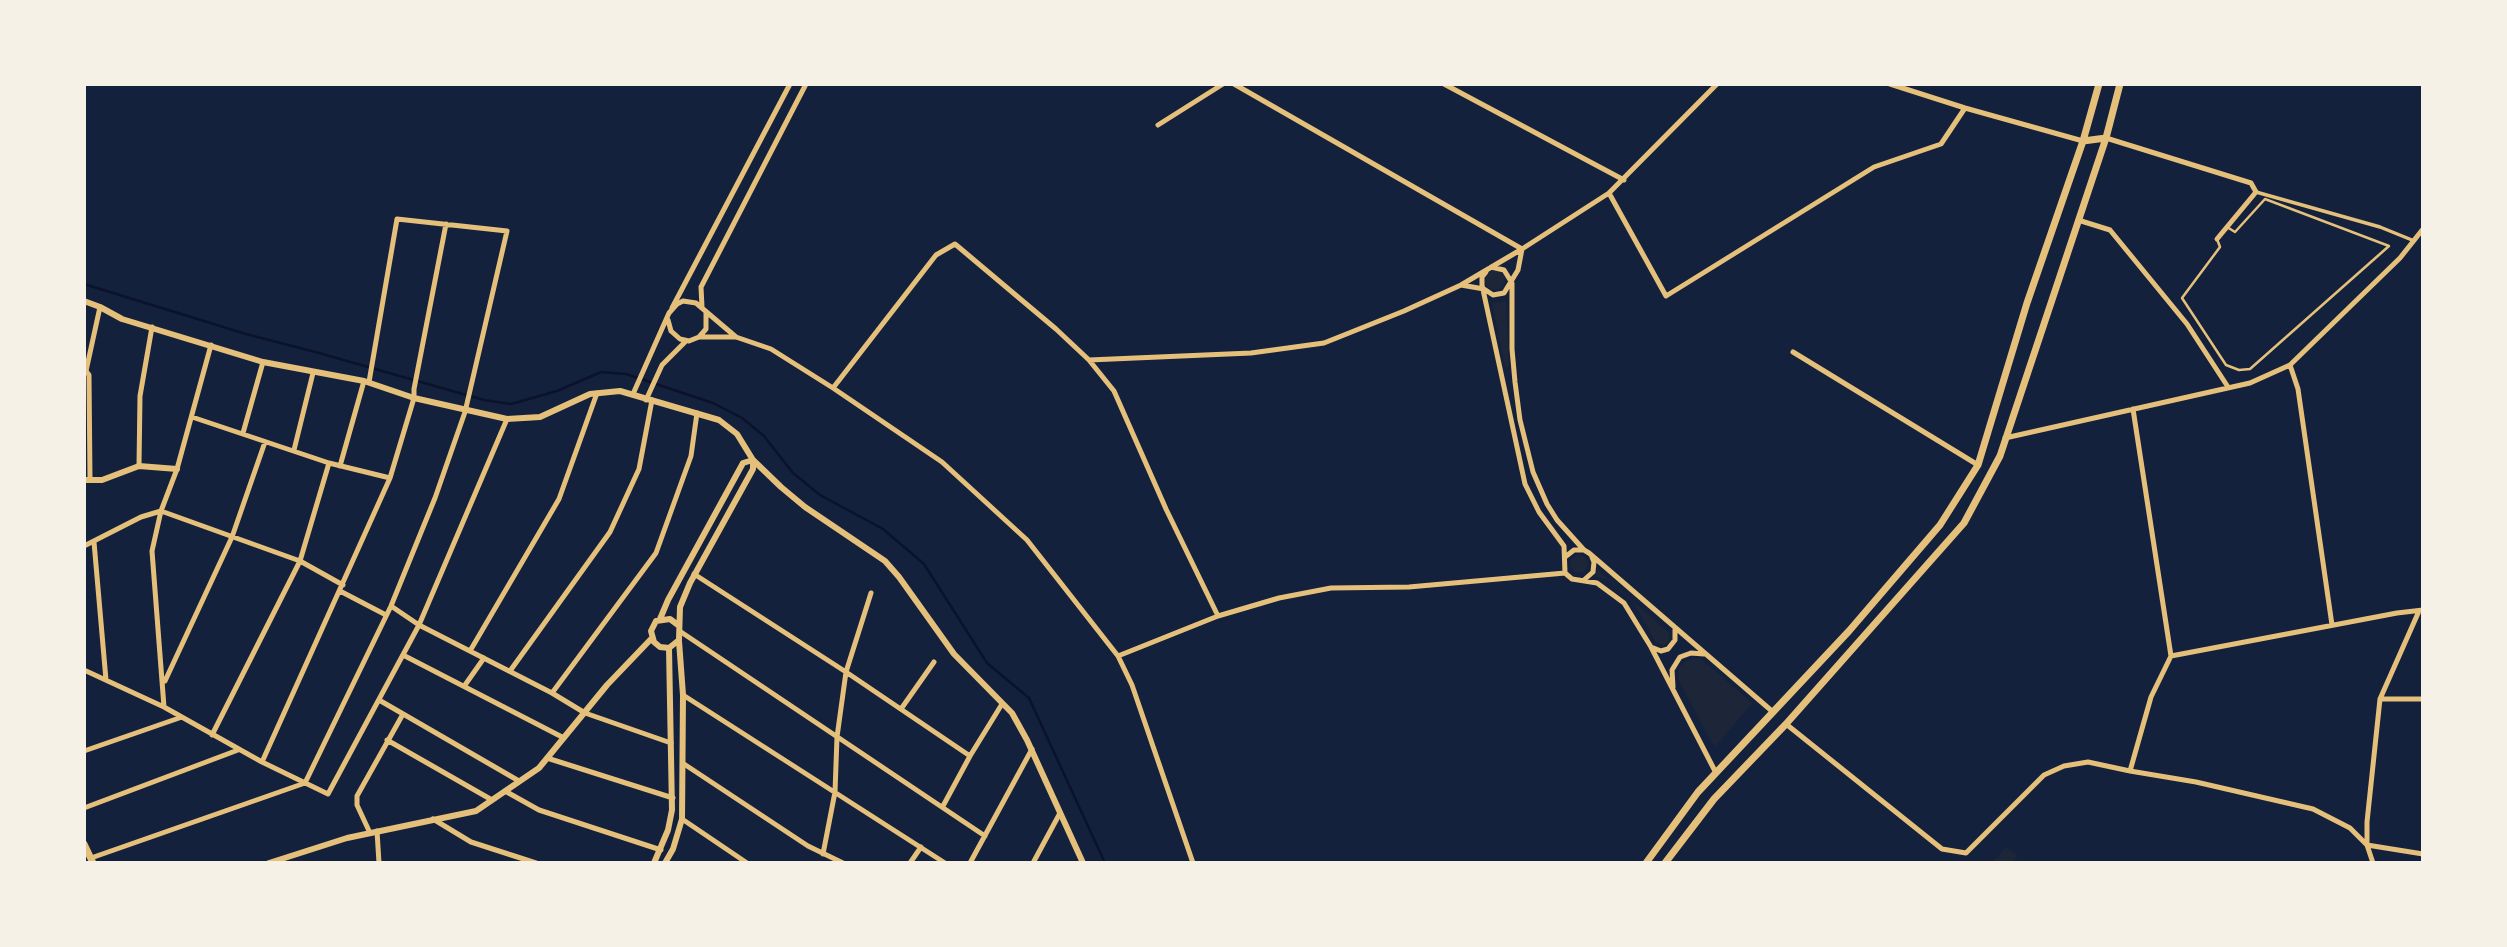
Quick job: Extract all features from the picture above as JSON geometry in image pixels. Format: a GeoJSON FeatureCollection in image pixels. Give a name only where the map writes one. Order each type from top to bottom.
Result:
{"type":"FeatureCollection","features":[{"type":"Feature","properties":{"kind":"main road"},"geometry":{"type":"LineString","coordinates":[[1646,863],[1686,807],[1849,631],[1940,525],[1978,466],[2027,303],[2083,141],[2099,84]]}},
{"type":"Feature","properties":{"kind":"main road"},"geometry":{"type":"LineString","coordinates":[[1665,863],[1714,799],[1786,724],[1964,523],[1989,479],[2005,438],[2106,138],[2120,84]]}},
{"type":"Feature","properties":{"kind":"main road"},"geometry":{"type":"LineString","coordinates":[[2083,141],[2106,138]]}},
{"type":"Feature","properties":{"kind":"main road"},"geometry":{"type":"LineString","coordinates":[[1987,441],[2005,438]]}},
{"type":"Feature","properties":{"kind":"main road"},"geometry":{"type":"LineString","coordinates":[[1773,712],[1786,724]]}},
{"type":"Feature","properties":{"kind":"main road"},"geometry":{"type":"LineString","coordinates":[[84,844],[92,861]]}},
{"type":"Feature","properties":{"kind":"street"},"geometry":{"type":"LineString","coordinates":[[634,392],[672,308],[790,84]]}},
{"type":"Feature","properties":{"kind":"street"},"geometry":{"type":"LineString","coordinates":[[699,337],[706,329],[701,287],[806,84]]}},
{"type":"Feature","properties":{"kind":"street"},"geometry":{"type":"LineString","coordinates":[[1157,125],[1223,84]]}},
{"type":"Feature","properties":{"kind":"street"},"geometry":{"type":"LineString","coordinates":[[1234,84],[1522,249]]}},
{"type":"Feature","properties":{"kind":"street"},"geometry":{"type":"LineString","coordinates":[[1444,84],[1624,180]]}},
{"type":"Feature","properties":{"kind":"street"},"geometry":{"type":"LineString","coordinates":[[1089,360],[1251,353],[1324,343],[1404,311],[1461,285],[1609,192],[1624,180],[1717,84]]}},
{"type":"Feature","properties":{"kind":"street"},"geometry":{"type":"LineString","coordinates":[[1890,84],[2083,141]]}},
{"type":"Feature","properties":{"kind":"street"},"geometry":{"type":"LineString","coordinates":[[1609,192],[1666,296],[1874,167],[1941,144],[1965,108]]}},
{"type":"Feature","properties":{"kind":"street"},"geometry":{"type":"LineString","coordinates":[[2106,138],[2251,183],[2256,192],[2380,227],[2412,240]]}},
{"type":"Feature","properties":{"kind":"street"},"geometry":{"type":"LineString","coordinates":[[2217,239],[2256,192]]}},
{"type":"Feature","properties":{"kind":"street"},"geometry":{"type":"LineString","coordinates":[[92,861],[305,783],[391,606],[435,498],[466,409],[507,231],[397,219],[374,359],[340,466]]}},
{"type":"Feature","properties":{"kind":"street"},"geometry":{"type":"LineString","coordinates":[[2078,220],[2110,230],[2187,324],[2228,387]]}},
{"type":"Feature","properties":{"kind":"street"},"geometry":{"type":"LineString","coordinates":[[262,762],[390,478],[414,398],[446,224]]}},
{"type":"Feature","properties":{"kind":"street"},"geometry":{"type":"LineString","coordinates":[[2005,438],[2250,383],[2290,365],[2400,258],[2423,229]]}},
{"type":"Feature","properties":{"kind":"street"},"geometry":{"type":"LineString","coordinates":[[833,388],[936,255],[955,244],[1089,360],[1114,391],[1166,509],[1218,616]]}},
{"type":"Feature","properties":{"kind":"street"},"geometry":{"type":"LineString","coordinates":[[1461,285],[1484,289],[1497,295],[1504,293],[1521,260],[1522,249]]}},
{"type":"Feature","properties":{"kind":"street"},"geometry":{"type":"LineString","coordinates":[[1565,573],[1564,546],[1539,512],[1525,484],[1482,277],[1490,267],[1496,266],[1504,270],[1511,283],[1512,348],[1520,420],[1533,472],[1557,520],[1587,552],[1773,712]]}},
{"type":"Feature","properties":{"kind":"street"},"geometry":{"type":"LineString","coordinates":[[672,308],[683,301],[690,301],[704,309],[736,337]]}},
{"type":"Feature","properties":{"kind":"street"},"geometry":{"type":"LineString","coordinates":[[84,302],[122,318],[263,362],[313,373],[368,380],[414,398],[507,419],[540,416],[597,393],[620,391],[634,392],[719,420],[737,434],[753,460],[805,507],[885,561],[954,654],[1012,713],[1032,750],[1083,863]]}},
{"type":"Feature","properties":{"kind":"street"},"geometry":{"type":"LineString","coordinates":[[100,307],[85,371],[89,375],[87,480],[102,480],[139,466],[177,469]]}},
{"type":"Feature","properties":{"kind":"street"},"geometry":{"type":"LineString","coordinates":[[668,320],[671,331],[686,341]]}},
{"type":"Feature","properties":{"kind":"street"},"geometry":{"type":"LineString","coordinates":[[139,466],[140,396],[152,327]]}},
{"type":"Feature","properties":{"kind":"street"},"geometry":{"type":"LineString","coordinates":[[510,671],[611,532],[639,469],[649,398],[654,379],[662,365],[686,341],[699,337],[736,337],[771,349],[942,462],[1027,540],[1118,656],[1132,685],[1193,863]]}},
{"type":"Feature","properties":{"kind":"street"},"geometry":{"type":"LineString","coordinates":[[164,708],[152,551],[161,511],[177,469],[211,345]]}},
{"type":"Feature","properties":{"kind":"street"},"geometry":{"type":"LineString","coordinates":[[1793,352],[1978,466]]}},
{"type":"Feature","properties":{"kind":"street"},"geometry":{"type":"LineString","coordinates":[[243,433],[263,362]]}},
{"type":"Feature","properties":{"kind":"street"},"geometry":{"type":"LineString","coordinates":[[2290,365],[2298,389],[2332,625]]}},
{"type":"Feature","properties":{"kind":"street"},"geometry":{"type":"LineString","coordinates":[[294,450],[313,373]]}},
{"type":"Feature","properties":{"kind":"street"},"geometry":{"type":"LineString","coordinates":[[470,651],[558,499],[597,393]]}},
{"type":"Feature","properties":{"kind":"street"},"geometry":{"type":"LineString","coordinates":[[2130,771],[2151,696],[2171,656],[2133,409]]}},
{"type":"Feature","properties":{"kind":"street"},"geometry":{"type":"LineString","coordinates":[[552,693],[656,553],[691,456],[698,413]]}},
{"type":"Feature","properties":{"kind":"street"},"geometry":{"type":"LineString","coordinates":[[192,417],[329,463],[390,478]]}},
{"type":"Feature","properties":{"kind":"street"},"geometry":{"type":"LineString","coordinates":[[84,670],[182,717],[239,750],[328,794],[419,625],[507,419]]}},
{"type":"Feature","properties":{"kind":"street"},"geometry":{"type":"LineString","coordinates":[[163,684],[232,537],[265,442]]}},
{"type":"Feature","properties":{"kind":"street"},"geometry":{"type":"LineString","coordinates":[[666,863],[682,819],[684,764],[680,607],[694,575],[752,468],[753,460]]}},
{"type":"Feature","properties":{"kind":"street"},"geometry":{"type":"LineString","coordinates":[[679,640],[669,648],[660,647],[652,638],[652,628],[660,619],[743,463],[753,460]]}},
{"type":"Feature","properties":{"kind":"street"},"geometry":{"type":"LineString","coordinates":[[212,735],[300,561],[329,463]]}},
{"type":"Feature","properties":{"kind":"street"},"geometry":{"type":"LineString","coordinates":[[84,546],[141,517],[161,511],[300,561],[386,615]]}},
{"type":"Feature","properties":{"kind":"street"},"geometry":{"type":"LineString","coordinates":[[94,542],[106,680]]}},
{"type":"Feature","properties":{"kind":"street"},"geometry":{"type":"LineString","coordinates":[[1565,557],[1574,550],[1587,552],[1594,562],[1593,572],[1587,579],[1577,581]]}},
{"type":"Feature","properties":{"kind":"street"},"geometry":{"type":"LineString","coordinates":[[1118,656],[1218,616],[1279,598],[1331,588],[1409,587],[1565,573],[1577,581],[1597,583],[1624,603],[1651,647],[1716,773]]}},
{"type":"Feature","properties":{"kind":"street"},"geometry":{"type":"LineString","coordinates":[[694,575],[846,672],[970,756]]}},
{"type":"Feature","properties":{"kind":"street"},"geometry":{"type":"LineString","coordinates":[[824,854],[835,792],[837,737],[846,672],[871,593]]}},
{"type":"Feature","properties":{"kind":"street"},"geometry":{"type":"LineString","coordinates":[[391,606],[419,625],[552,693],[585,713],[671,743]]}},
{"type":"Feature","properties":{"kind":"street"},"geometry":{"type":"LineString","coordinates":[[2171,656],[2421,611]]}},
{"type":"Feature","properties":{"kind":"street"},"geometry":{"type":"LineString","coordinates":[[2372,863],[2367,845],[2367,822],[2380,699],[2421,611]]}},
{"type":"Feature","properties":{"kind":"street"},"geometry":{"type":"LineString","coordinates":[[660,619],[670,619],[679,628],[837,737],[985,836]]}},
{"type":"Feature","properties":{"kind":"street"},"geometry":{"type":"LineString","coordinates":[[1651,647],[1661,651],[1668,649],[1675,640],[1675,630]]}},
{"type":"Feature","properties":{"kind":"street"},"geometry":{"type":"LineString","coordinates":[[269,863],[347,838],[476,811],[539,768],[607,685],[652,638]]}},
{"type":"Feature","properties":{"kind":"street"},"geometry":{"type":"LineString","coordinates":[[654,863],[668,830],[673,798],[669,648]]}},
{"type":"Feature","properties":{"kind":"street"},"geometry":{"type":"LineString","coordinates":[[1673,690],[1674,664],[1685,654],[1704,654]]}},
{"type":"Feature","properties":{"kind":"street"},"geometry":{"type":"LineString","coordinates":[[403,655],[564,738]]}},
{"type":"Feature","properties":{"kind":"street"},"geometry":{"type":"LineString","coordinates":[[465,685],[484,658]]}},
{"type":"Feature","properties":{"kind":"street"},"geometry":{"type":"LineString","coordinates":[[901,709],[934,662]]}},
{"type":"Feature","properties":{"kind":"street"},"geometry":{"type":"LineString","coordinates":[[683,695],[945,863]]}},
{"type":"Feature","properties":{"kind":"street"},"geometry":{"type":"LineString","coordinates":[[2380,699],[2423,699]]}},
{"type":"Feature","properties":{"kind":"street"},"geometry":{"type":"LineString","coordinates":[[379,700],[519,781]]}},
{"type":"Feature","properties":{"kind":"street"},"geometry":{"type":"LineString","coordinates":[[943,806],[1002,704]]}},
{"type":"Feature","properties":{"kind":"street"},"geometry":{"type":"LineString","coordinates":[[381,862],[374,832],[356,805],[357,796],[403,714]]}},
{"type":"Feature","properties":{"kind":"street"},"geometry":{"type":"LineString","coordinates":[[84,751],[182,717]]}},
{"type":"Feature","properties":{"kind":"street"},"geometry":{"type":"LineString","coordinates":[[1786,724],[1942,849],[1966,853]]}},
{"type":"Feature","properties":{"kind":"street"},"geometry":{"type":"LineString","coordinates":[[387,740],[492,800]]}},
{"type":"Feature","properties":{"kind":"street"},"geometry":{"type":"LineString","coordinates":[[84,808],[239,750]]}},
{"type":"Feature","properties":{"kind":"street"},"geometry":{"type":"LineString","coordinates":[[970,863],[1032,750]]}},
{"type":"Feature","properties":{"kind":"street"},"geometry":{"type":"LineString","coordinates":[[547,758],[673,798]]}},
{"type":"Feature","properties":{"kind":"street"},"geometry":{"type":"LineString","coordinates":[[1965,863],[1966,853],[2044,775],[2064,766],[2088,762],[2314,808],[2350,828],[2367,845],[2423,854]]}},
{"type":"Feature","properties":{"kind":"street"},"geometry":{"type":"LineString","coordinates":[[684,764],[835,861],[843,863]]}},
{"type":"Feature","properties":{"kind":"street"},"geometry":{"type":"LineString","coordinates":[[505,791],[539,810],[661,850]]}},
{"type":"Feature","properties":{"kind":"street"},"geometry":{"type":"LineString","coordinates":[[1033,863],[1060,813]]}},
{"type":"Feature","properties":{"kind":"street"},"geometry":{"type":"LineString","coordinates":[[433,819],[471,842],[536,863]]}},
{"type":"Feature","properties":{"kind":"street"},"geometry":{"type":"LineString","coordinates":[[682,819],[747,863]]}},
{"type":"Feature","properties":{"kind":"street"},"geometry":{"type":"LineString","coordinates":[[910,863],[921,847]]}},
{"type":"Feature","properties":{"kind":"lane"},"geometry":{"type":"LineString","coordinates":[[2217,239],[2220,247],[2182,298],[2226,365],[2239,370],[2250,369],[2389,246],[2265,199],[2235,232],[2227,227]]}},
{"type":"Feature","properties":{"kind":"shaded area"},"geometry":{"type":"Polygon","coordinates":[[[1495,270],[1502,273],[1505,280],[1502,287],[1495,290],[1488,287],[1485,280],[1488,273],[1495,270]]]}},
{"type":"Feature","properties":{"kind":"shaded area"},"geometry":{"type":"Polygon","coordinates":[[[1506,301],[1509,367],[1505,367],[1492,303],[1506,301]]]}},
{"type":"Feature","properties":{"kind":"shaded area"},"geometry":{"type":"Polygon","coordinates":[[[1579,555],[1585,558],[1588,564],[1585,570],[1579,573],[1573,570],[1570,564],[1573,558],[1579,555]]]}},
{"type":"Feature","properties":{"kind":"shaded area"},"geometry":{"type":"Polygon","coordinates":[[[1598,570],[1669,633],[1668,642],[1664,645],[1656,643],[1633,602],[1608,580],[1595,576],[1598,570]]]}},
{"type":"Feature","properties":{"kind":"shaded area"},"geometry":{"type":"Polygon","coordinates":[[[1694,659],[1701,659],[1752,703],[1716,746],[1679,681],[1680,666],[1694,659]]]}},
{"type":"Feature","properties":{"kind":"shaded area"},"geometry":{"type":"Polygon","coordinates":[[[2006,847],[2018,856],[2012,863],[1992,863],[2006,847]]]}},
{"type":"Feature","properties":{"kind":"waterway"},"geometry":{"type":"LineString","coordinates":[[84,284],[246,334],[484,400],[511,404],[557,391],[601,372],[626,374],[713,403],[742,418],[764,436],[793,473],[820,495],[883,529],[924,564],[987,663],[1029,698],[1105,863]]}}]}
